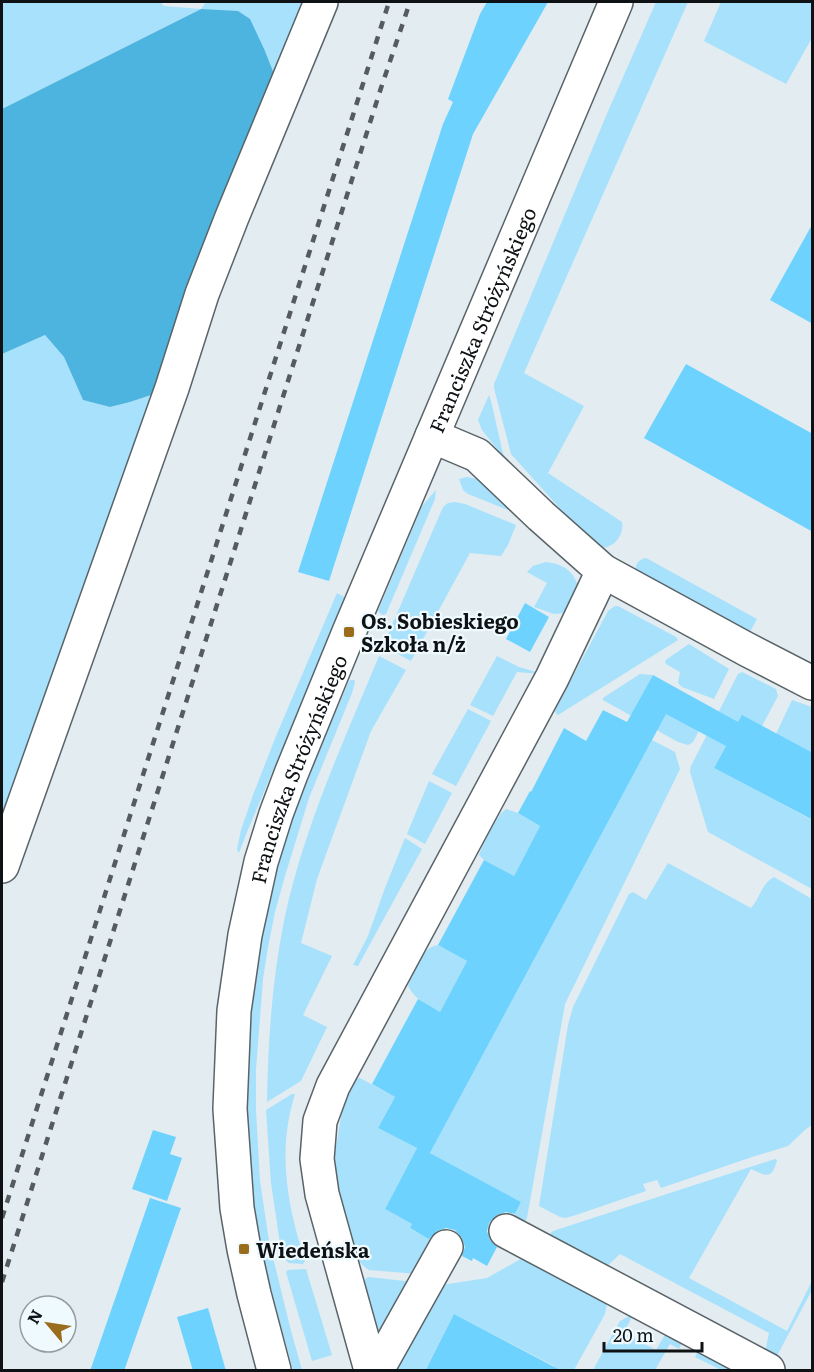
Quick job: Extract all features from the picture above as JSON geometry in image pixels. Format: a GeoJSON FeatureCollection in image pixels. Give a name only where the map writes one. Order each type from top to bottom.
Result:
{"type":"FeatureCollection","features":[{"type":"Feature","properties":{"kind":"street"},"geometry":{"type":"LineString","coordinates":[[2,866],[172,388],[202,294],[321,2]]}},
{"type":"Feature","properties":{"kind":"street","name":"Franciszka Stróżyńskiego"},"geometry":{"type":"LineString","coordinates":[[274,1371],[254,1294],[237,1208],[230,1109],[234,1011],[245,935],[261,862],[291,774],[349,632],[616,2]]}},
{"type":"Feature","properties":{"kind":"street"},"geometry":{"type":"LineString","coordinates":[[432,436],[477,455],[603,571],[813,683]]}},
{"type":"Feature","properties":{"kind":"street"},"geometry":{"type":"LineString","coordinates":[[371,1371],[322,1194],[317,1159],[320,1121],[333,1086],[552,678],[603,571]]}},
{"type":"Feature","properties":{"kind":"street"},"geometry":{"type":"LineString","coordinates":[[506,1231],[768,1371]]}},
{"type":"Feature","properties":{"kind":"street"},"geometry":{"type":"LineString","coordinates":[[377,1371],[446,1247]]}},
{"type":"Feature","properties":{"kind":"shaded area"},"geometry":{"type":"Polygon","coordinates":[[[2,2],[160,2],[164,6],[201,9],[2,109],[2,2]]]}},
{"type":"Feature","properties":{"kind":"shaded area"},"geometry":{"type":"Polygon","coordinates":[[[206,2],[322,2],[282,94],[265,51],[201,9],[206,2]]]}},
{"type":"Feature","properties":{"kind":"shaded area"},"geometry":{"type":"Polygon","coordinates":[[[656,2],[688,2],[524,373],[584,406],[548,473],[622,522],[618,539],[614,544],[603,548],[592,544],[511,454],[494,384],[656,2]]]}},
{"type":"Feature","properties":{"kind":"shaded area"},"geometry":{"type":"Polygon","coordinates":[[[721,2],[812,2],[812,38],[786,84],[704,41],[721,2]]]}},
{"type":"Feature","properties":{"kind":"shaded area"},"geometry":{"type":"Polygon","coordinates":[[[201,9],[238,11],[250,19],[282,94],[172,388],[110,407],[83,400],[64,357],[45,335],[2,354],[2,109],[201,9]]]}},
{"type":"Feature","properties":{"kind":"shaded area"},"geometry":{"type":"Polygon","coordinates":[[[45,335],[64,357],[83,400],[110,407],[172,388],[2,829],[2,354],[45,335]]]}},
{"type":"Feature","properties":{"kind":"shaded area"},"geometry":{"type":"Polygon","coordinates":[[[489,395],[504,458],[482,430],[478,420],[489,395]]]}},
{"type":"Feature","properties":{"kind":"shaded area"},"geometry":{"type":"Polygon","coordinates":[[[467,477],[483,480],[513,512],[468,494],[463,490],[459,479],[467,477]]]}},
{"type":"Feature","properties":{"kind":"shaded area"},"geometry":{"type":"Polygon","coordinates":[[[436,490],[435,499],[386,614],[382,615],[378,611],[422,506],[436,490]]]}},
{"type":"Feature","properties":{"kind":"shaded area"},"geometry":{"type":"Polygon","coordinates":[[[455,502],[516,525],[501,556],[470,553],[411,661],[383,646],[443,507],[455,502]]]}},
{"type":"Feature","properties":{"kind":"shaded area"},"geometry":{"type":"Polygon","coordinates":[[[646,558],[757,619],[747,637],[636,573],[637,563],[646,558]]]}},
{"type":"Feature","properties":{"kind":"shaded area"},"geometry":{"type":"Polygon","coordinates":[[[546,562],[566,569],[576,580],[578,586],[566,613],[554,614],[534,607],[547,583],[527,572],[533,566],[546,562]]]}},
{"type":"Feature","properties":{"kind":"shaded area"},"geometry":{"type":"Polygon","coordinates":[[[337,593],[346,598],[239,853],[237,849],[241,830],[253,795],[337,593]]]}},
{"type":"Feature","properties":{"kind":"shaded area"},"geometry":{"type":"Polygon","coordinates":[[[615,606],[678,640],[558,715],[555,712],[556,708],[608,611],[615,606]]]}},
{"type":"Feature","properties":{"kind":"shaded area"},"geometry":{"type":"Polygon","coordinates":[[[689,644],[729,669],[714,699],[682,687],[678,683],[680,672],[666,664],[667,659],[689,644]]]}},
{"type":"Feature","properties":{"kind":"shaded area"},"geometry":{"type":"Polygon","coordinates":[[[379,656],[406,670],[371,731],[317,879],[301,943],[332,956],[303,1015],[327,1027],[301,1081],[267,1102],[274,989],[284,921],[292,887],[325,787],[379,656]]]}},
{"type":"Feature","properties":{"kind":"shaded area"},"geometry":{"type":"Polygon","coordinates":[[[497,656],[519,667],[543,674],[517,672],[493,716],[470,705],[497,656]]]}},
{"type":"Feature","properties":{"kind":"shaded area"},"geometry":{"type":"Polygon","coordinates":[[[742,672],[776,689],[778,696],[762,726],[742,716],[714,768],[812,820],[812,889],[708,832],[707,829],[690,772],[691,766],[738,674],[742,672]]]}},
{"type":"Feature","properties":{"kind":"shaded area"},"geometry":{"type":"Polygon","coordinates":[[[640,674],[653,675],[640,699],[710,710],[693,742],[688,745],[678,742],[603,700],[640,674]]]}},
{"type":"Feature","properties":{"kind":"shaded area"},"geometry":{"type":"Polygon","coordinates":[[[351,680],[355,682],[352,693],[309,798],[285,876],[275,912],[263,979],[256,1069],[260,1181],[269,1241],[302,1370],[293,1370],[267,1271],[252,1189],[247,1100],[252,1013],[263,929],[277,868],[310,773],[351,680]]]}},
{"type":"Feature","properties":{"kind":"shaded area"},"geometry":{"type":"Polygon","coordinates":[[[792,700],[812,707],[812,753],[776,734],[792,700]]]}},
{"type":"Feature","properties":{"kind":"shaded area"},"geometry":{"type":"Polygon","coordinates":[[[468,709],[491,721],[456,786],[432,774],[468,709]]]}},
{"type":"Feature","properties":{"kind":"shaded area"},"geometry":{"type":"Polygon","coordinates":[[[652,740],[675,752],[680,769],[565,1004],[527,1218],[523,1225],[513,1219],[521,1202],[430,1153],[652,740]]]}},
{"type":"Feature","properties":{"kind":"shaded area"},"geometry":{"type":"Polygon","coordinates":[[[429,781],[452,793],[425,844],[407,834],[429,781]]]}},
{"type":"Feature","properties":{"kind":"shaded area"},"geometry":{"type":"Polygon","coordinates":[[[506,809],[540,826],[514,876],[479,855],[494,824],[506,809]]]}},
{"type":"Feature","properties":{"kind":"shaded area"},"geometry":{"type":"Polygon","coordinates":[[[405,838],[422,849],[358,966],[353,965],[368,936],[405,838]]]}},
{"type":"Feature","properties":{"kind":"shaded area"},"geometry":{"type":"Polygon","coordinates":[[[668,863],[751,908],[767,883],[774,877],[812,899],[812,1125],[788,1146],[661,1188],[657,1180],[643,1184],[646,1191],[576,1215],[560,1217],[539,1206],[568,1025],[573,1007],[629,894],[633,892],[646,900],[668,863]]]}},
{"type":"Feature","properties":{"kind":"shaded area"},"geometry":{"type":"Polygon","coordinates":[[[438,945],[467,961],[440,1012],[418,999],[408,986],[422,955],[438,945]]]}},
{"type":"Feature","properties":{"kind":"shaded area"},"geometry":{"type":"Polygon","coordinates":[[[360,1078],[395,1097],[378,1128],[417,1148],[385,1209],[412,1224],[411,1229],[434,1241],[418,1274],[369,1270],[365,1267],[355,1256],[343,1216],[334,1160],[342,1111],[356,1079],[360,1078]]]}},
{"type":"Feature","properties":{"kind":"shaded area"},"geometry":{"type":"Polygon","coordinates":[[[295,1094],[286,1136],[286,1178],[293,1219],[305,1261],[303,1264],[289,1263],[282,1257],[271,1183],[266,1110],[295,1094]]]}},
{"type":"Feature","properties":{"kind":"shaded area"},"geometry":{"type":"Polygon","coordinates":[[[777,1160],[773,1171],[768,1175],[751,1169],[689,1278],[787,1331],[812,1281],[812,1290],[771,1367],[763,1362],[769,1333],[620,1254],[601,1272],[547,1237],[553,1231],[777,1160]]]}},
{"type":"Feature","properties":{"kind":"shaded area"},"geometry":{"type":"Polygon","coordinates":[[[533,1252],[604,1294],[607,1303],[605,1314],[574,1370],[553,1370],[554,1366],[454,1314],[425,1370],[390,1370],[435,1286],[487,1278],[533,1252]]]}},
{"type":"Feature","properties":{"kind":"shaded area"},"geometry":{"type":"Polygon","coordinates":[[[306,1269],[332,1355],[312,1361],[286,1272],[306,1269]]]}},
{"type":"Feature","properties":{"kind":"shaded area"},"geometry":{"type":"Polygon","coordinates":[[[369,1277],[413,1282],[382,1331],[378,1333],[364,1283],[369,1277]]]}},
{"type":"Feature","properties":{"kind":"shaded area"},"geometry":{"type":"Polygon","coordinates":[[[633,1314],[624,1333],[656,1350],[670,1326],[686,1335],[679,1349],[670,1344],[655,1370],[593,1370],[620,1321],[633,1314]]]}},
{"type":"Feature","properties":{"kind":"shaded area"},"geometry":{"type":"Polygon","coordinates":[[[701,1345],[748,1370],[721,1370],[695,1357],[701,1345]]]}},
{"type":"Feature","properties":{"kind":"building"},"geometry":{"type":"Polygon","coordinates":[[[487,2],[548,2],[473,134],[329,581],[298,572],[443,124],[453,102],[448,99],[480,14],[487,2]]]}},
{"type":"Feature","properties":{"kind":"building"},"geometry":{"type":"Polygon","coordinates":[[[813,223],[813,324],[770,300],[813,223]]]}},
{"type":"Feature","properties":{"kind":"building"},"geometry":{"type":"Polygon","coordinates":[[[686,364],[813,434],[813,532],[644,438],[686,364]]]}},
{"type":"Feature","properties":{"kind":"building"},"geometry":{"type":"Polygon","coordinates":[[[525,603],[549,617],[530,652],[506,639],[525,603]]]}},
{"type":"Feature","properties":{"kind":"building"},"geometry":{"type":"Polygon","coordinates":[[[653,675],[738,722],[742,715],[813,753],[813,820],[714,768],[726,746],[666,714],[430,1153],[521,1202],[515,1214],[506,1212],[497,1215],[489,1223],[487,1231],[490,1240],[497,1247],[487,1266],[473,1258],[472,1261],[462,1256],[465,1247],[462,1238],[455,1230],[446,1228],[437,1231],[429,1239],[410,1228],[412,1224],[385,1209],[417,1148],[378,1128],[395,1097],[372,1084],[418,999],[440,1012],[467,961],[438,945],[484,860],[514,876],[540,826],[518,813],[564,728],[586,741],[603,710],[627,722],[653,675]]]}},
{"type":"Feature","properties":{"kind":"building"},"geometry":{"type":"Polygon","coordinates":[[[153,1130],[176,1137],[170,1154],[182,1158],[167,1201],[132,1189],[153,1130]]]}},
{"type":"Feature","properties":{"kind":"building"},"geometry":{"type":"Polygon","coordinates":[[[150,1198],[181,1208],[124,1371],[90,1371],[150,1198]]]}},
{"type":"Feature","properties":{"kind":"building"},"geometry":{"type":"Polygon","coordinates":[[[208,1308],[226,1371],[193,1371],[177,1317],[208,1308]]]}},
{"type":"Feature","properties":{"kind":"building"},"geometry":{"type":"Polygon","coordinates":[[[454,1314],[562,1371],[425,1371],[454,1314]]]}},
{"type":"Feature","properties":{"kind":"railway"},"geometry":{"type":"LineString","coordinates":[[2,1218],[389,2]]}},
{"type":"Feature","properties":{"kind":"railway"},"geometry":{"type":"LineString","coordinates":[[2,1282],[410,2]]}},
{"type":"Feature","properties":{"kind":"place","name":"Os. Sobieskiego Szkoła n/ż"},"geometry":{"type":"Point","coordinates":[349,632]}},
{"type":"Feature","properties":{"kind":"place","name":"Wiedeńska"},"geometry":{"type":"Point","coordinates":[244,1249]}}]}
